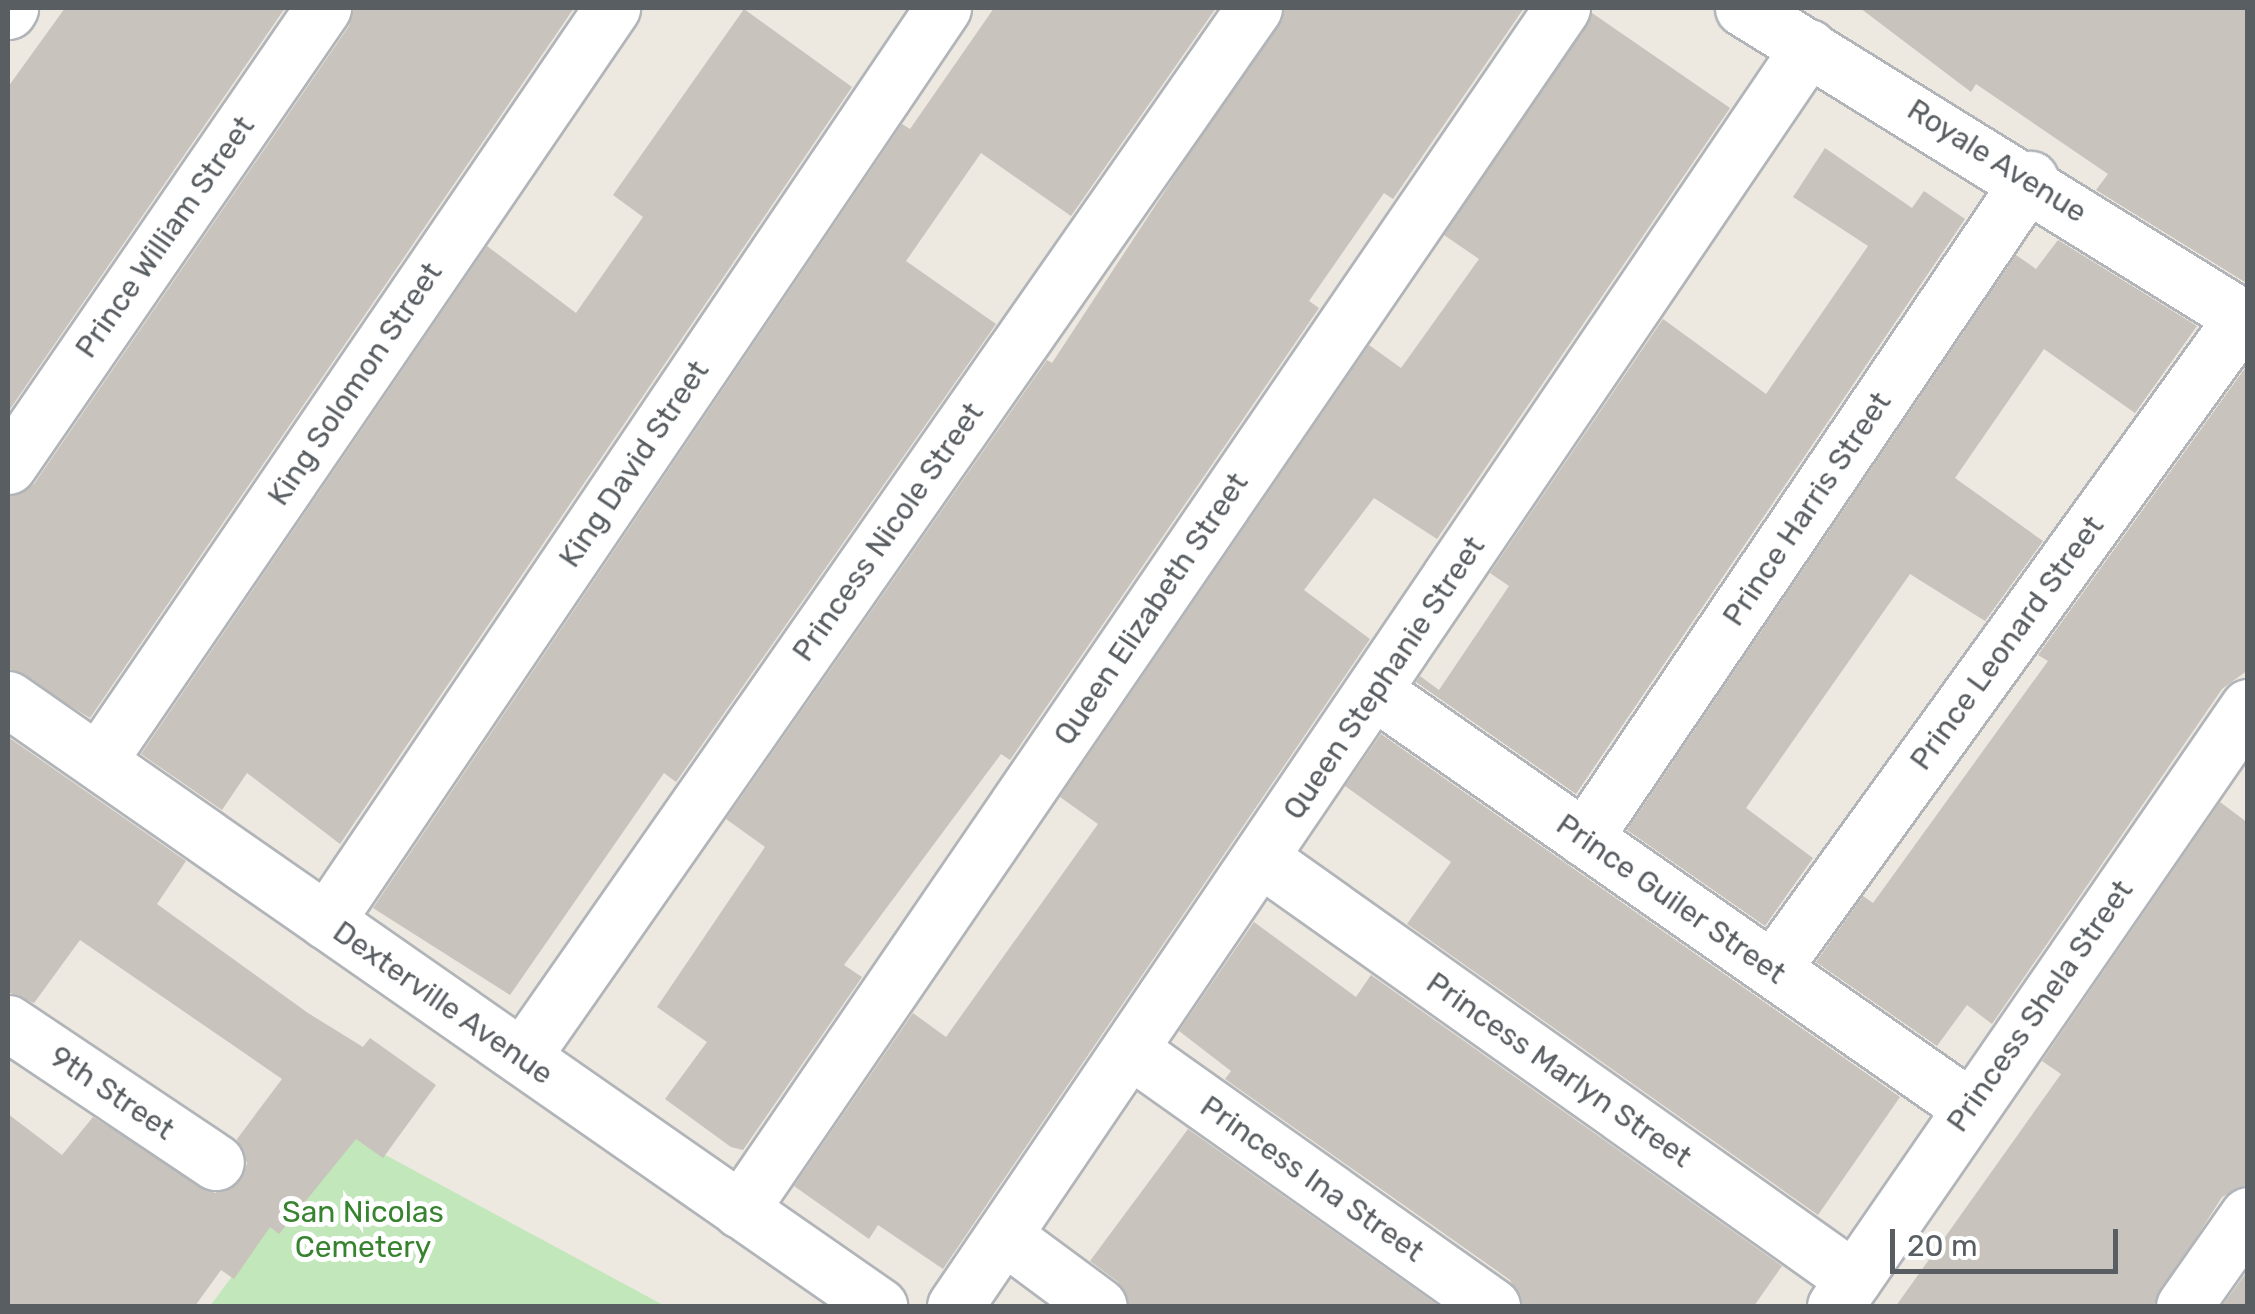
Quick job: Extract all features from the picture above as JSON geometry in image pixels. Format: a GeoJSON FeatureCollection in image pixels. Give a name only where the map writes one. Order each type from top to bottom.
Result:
{"type":"FeatureCollection","features":[{"type":"Feature","properties":{"kind":"street","name":"Prince William Street"},"geometry":{"type":"LineString","coordinates":[[8,466],[324,8]]}},
{"type":"Feature","properties":{"kind":"street","name":"King Solomon Street"},"geometry":{"type":"LineString","coordinates":[[98,761],[612,8]]}},
{"type":"Feature","properties":{"kind":"street","name":"King David Street"},"geometry":{"type":"LineString","coordinates":[[326,920],[943,8]]}},
{"type":"Feature","properties":{"kind":"street","name":"Princess Nicole Street"},"geometry":{"type":"LineString","coordinates":[[522,1057],[1254,8]]}},
{"type":"Feature","properties":{"kind":"street","name":"Queen Elizabeth Street"},"geometry":{"type":"LineString","coordinates":[[740,1210],[1562,8]]}},
{"type":"Feature","properties":{"kind":"street","name":"Royale Avenue"},"geometry":{"type":"LineString","coordinates":[[1743,8],[2030,179],[2245,319]]}},
{"type":"Feature","properties":{"kind":"street","name":"Queen Stephanie Street"},"geometry":{"type":"LineString","coordinates":[[956,1306],[1007,1238],[1810,47]]}},
{"type":"Feature","properties":{"kind":"street","name":"Prince Harris Street"},"geometry":{"type":"LineString","coordinates":[[1584,838],[2030,179]]}},
{"type":"Feature","properties":{"kind":"street","name":"Prince Leonard Street"},"geometry":{"type":"LineString","coordinates":[[1772,969],[2245,319]]}},
{"type":"Feature","properties":{"kind":"street","name":"Prince Guiler Street"},"geometry":{"type":"LineString","coordinates":[[1374,691],[1968,1106]]}},
{"type":"Feature","properties":{"kind":"street","name":"Dexterville Avenue"},"geometry":{"type":"LineString","coordinates":[[8,699],[879,1306]]}},
{"type":"Feature","properties":{"kind":"street","name":"Princess Shela Street"},"geometry":{"type":"LineString","coordinates":[[1845,1293],[1968,1106],[2248,707]]}},
{"type":"Feature","properties":{"kind":"street","name":"Princess Marlyn Street"},"geometry":{"type":"LineString","coordinates":[[1263,860],[1845,1293]]}},
{"type":"Feature","properties":{"kind":"street","name":"9th Street"},"geometry":{"type":"LineString","coordinates":[[8,1024],[216,1162]]}},
{"type":"Feature","properties":{"kind":"street","name":"Princess Ina Street"},"geometry":{"type":"LineString","coordinates":[[1133,1052],[1492,1306]]}},
{"type":"Feature","properties":{"kind":"street"},"geometry":{"type":"LineString","coordinates":[[2184,1306],[2247,1216]]}},
{"type":"Feature","properties":{"kind":"street"},"geometry":{"type":"LineString","coordinates":[[1007,1238],[1099,1306]]}},
{"type":"Feature","properties":{"kind":"green space","name":"San Nicolas Cemetery"},"geometry":{"type":"Polygon","coordinates":[[[341,1131],[665,1306],[210,1306],[341,1131]]]}},
{"type":"Feature","properties":{"kind":"building"},"geometry":{"type":"Polygon","coordinates":[[[65,8],[285,8],[8,412],[8,87],[65,8]]]}},
{"type":"Feature","properties":{"kind":"building"},"geometry":{"type":"Polygon","coordinates":[[[354,8],[574,8],[90,718],[8,668],[8,497],[34,484],[349,26],[354,8]]]}},
{"type":"Feature","properties":{"kind":"building"},"geometry":{"type":"Polygon","coordinates":[[[994,8],[1216,8],[1071,216],[981,153],[906,261],[996,324],[676,782],[664,773],[510,995],[373,908],[902,124],[910,129],[994,8]]]}},
{"type":"Feature","properties":{"kind":"building"},"geometry":{"type":"Polygon","coordinates":[[[1285,8],[1524,8],[1393,199],[1384,193],[1309,301],[1319,308],[1010,760],[1001,754],[844,965],[862,977],[743,1150],[731,1147],[665,1099],[707,1042],[657,1007],[765,847],[726,819],[1047,360],[1052,363],[1285,8]]]}},
{"type":"Feature","properties":{"kind":"building"},"geometry":{"type":"Polygon","coordinates":[[[1860,8],[2248,8],[2248,284],[2096,190],[2108,174],[1976,84],[1971,92],[1860,8]]]}},
{"type":"Feature","properties":{"kind":"building"},"geometry":{"type":"Polygon","coordinates":[[[744,9],[852,87],[340,844],[247,773],[222,810],[141,754],[487,246],[576,313],[643,217],[613,195],[744,9]]]}},
{"type":"Feature","properties":{"kind":"building"},"geometry":{"type":"Polygon","coordinates":[[[1592,13],[1730,108],[1437,539],[1374,498],[1304,590],[1370,639],[943,1269],[878,1225],[869,1239],[794,1186],[913,1013],[946,1037],[1098,824],[1060,797],[1369,345],[1401,368],[1479,259],[1444,235],[1592,13]]]}},
{"type":"Feature","properties":{"kind":"building"},"geometry":{"type":"Polygon","coordinates":[[[1825,148],[1912,208],[1924,191],[1965,219],[1576,794],[1416,682],[1420,676],[1439,690],[1509,586],[1490,573],[1663,319],[1766,394],[1868,246],[1793,197],[1825,148]]]}},
{"type":"Feature","properties":{"kind":"building"},"geometry":{"type":"Polygon","coordinates":[[[2058,240],[2197,326],[2135,413],[2044,349],[1955,478],[2043,541],[1985,621],[1910,574],[1746,808],[1813,858],[1765,926],[1627,830],[2016,255],[2036,269],[2058,240]]]}},
{"type":"Feature","properties":{"kind":"building"},"geometry":{"type":"Polygon","coordinates":[[[2248,364],[2248,670],[2222,689],[1992,1024],[1967,1005],[1937,1046],[1816,962],[1863,896],[1873,903],[2048,661],[2038,655],[2248,364]]]}},
{"type":"Feature","properties":{"kind":"building"},"geometry":{"type":"Polygon","coordinates":[[[1381,734],[1900,1097],[1818,1215],[1407,924],[1451,862],[1345,786],[1381,734]]]}},
{"type":"Feature","properties":{"kind":"building"},"geometry":{"type":"Polygon","coordinates":[[[8,737],[186,861],[157,904],[308,1013],[363,1047],[370,1038],[436,1085],[383,1158],[356,1139],[279,1234],[270,1227],[234,1279],[221,1270],[195,1306],[8,1306],[8,1114],[62,1155],[93,1117],[215,1193],[242,1178],[247,1163],[237,1139],[282,1079],[80,940],[34,1003],[8,992],[8,737]]]}},
{"type":"Feature","properties":{"kind":"building"},"geometry":{"type":"Polygon","coordinates":[[[2220,802],[2248,823],[2248,1184],[2222,1197],[2153,1306],[1896,1306],[2061,1074],[2042,1061],[2220,802]]]}},
{"type":"Feature","properties":{"kind":"building"},"geometry":{"type":"Polygon","coordinates":[[[1254,922],[1356,997],[1371,975],[1782,1266],[1754,1306],[1523,1306],[1510,1280],[1225,1079],[1231,1071],[1179,1031],[1254,922]]]}},
{"type":"Feature","properties":{"kind":"building"},"geometry":{"type":"Polygon","coordinates":[[[1188,1129],[1439,1306],[1130,1306],[1118,1282],[1090,1261],[1188,1129]]]}},
{"type":"Feature","properties":{"kind":"building"},"geometry":{"type":"Polygon","coordinates":[[[2248,1270],[2248,1306],[2222,1306],[2248,1270]]]}}]}
